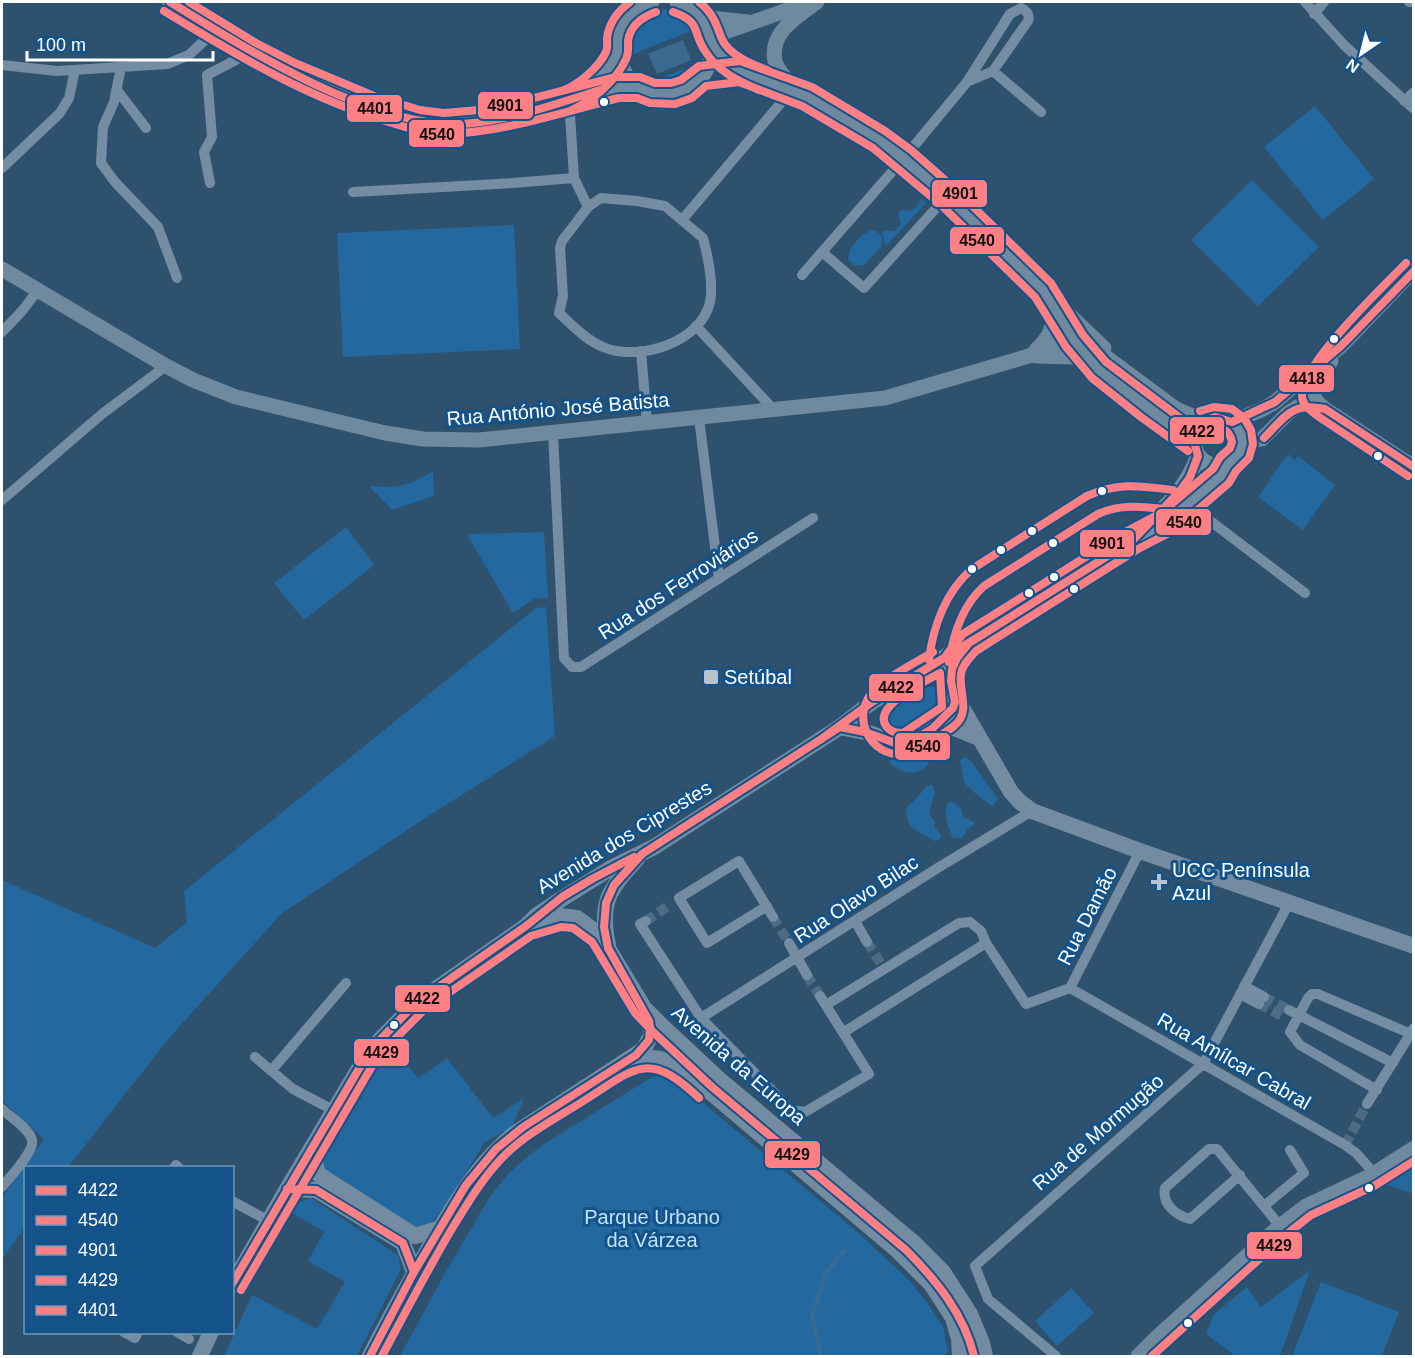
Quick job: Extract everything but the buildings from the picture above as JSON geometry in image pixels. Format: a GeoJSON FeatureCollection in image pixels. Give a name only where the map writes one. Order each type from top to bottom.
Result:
{"type":"FeatureCollection","features":[{"type":"Feature","properties":{"kind":"main road"},"geometry":{"type":"LineString","coordinates":[[170,2],[251,52],[291,73],[341,95],[398,116],[418,120],[444,124],[471,123],[618,87],[639,87]]}},
{"type":"Feature","properties":{"kind":"main road"},"geometry":{"type":"LineString","coordinates":[[677,2],[694,9],[748,22]]}},
{"type":"Feature","properties":{"kind":"main road"},"geometry":{"type":"LineString","coordinates":[[711,40],[748,22],[810,2]]}},
{"type":"Feature","properties":{"kind":"main road"},"geometry":{"type":"LineString","coordinates":[[818,2],[795,18],[780,33],[774,52],[781,72],[807,96],[879,139],[904,158],[947,196],[1127,371]]}},
{"type":"Feature","properties":{"kind":"main road"},"geometry":{"type":"LineString","coordinates":[[646,3],[632,13],[622,26],[618,38],[619,62],[627,76],[639,87],[652,93],[673,94],[686,89],[702,76],[711,57],[711,40]]}},
{"type":"Feature","properties":{"kind":"main road"},"geometry":{"type":"LineString","coordinates":[[694,9],[725,60],[740,71],[807,96]]}},
{"type":"Feature","properties":{"kind":"main road"},"geometry":{"type":"LineString","coordinates":[[574,98],[618,54]]}},
{"type":"Feature","properties":{"kind":"main road"},"geometry":{"type":"LineString","coordinates":[[702,76],[740,71]]}},
{"type":"Feature","properties":{"kind":"main road","name":"Rua António José Batista"},"geometry":{"type":"LineString","coordinates":[[2,269],[193,380],[236,397],[385,433],[423,439],[479,440],[885,398],[1029,356],[1060,342],[1074,341]]}},
{"type":"Feature","properties":{"kind":"main road"},"geometry":{"type":"LineString","coordinates":[[1232,422],[1275,402],[1341,346],[1413,270]]}},
{"type":"Feature","properties":{"kind":"main road"},"geometry":{"type":"LineString","coordinates":[[1043,290],[1074,341],[1099,370],[1196,449],[1208,464],[1215,466],[1228,464]]}},
{"type":"Feature","properties":{"kind":"main road"},"geometry":{"type":"LineString","coordinates":[[1029,356],[1045,342],[1052,328],[1054,319],[1051,304]]}},
{"type":"Feature","properties":{"kind":"main road"},"geometry":{"type":"LineString","coordinates":[[1074,341],[1094,348],[1176,409],[1204,421],[1223,417],[1232,422],[1239,429],[1243,443],[1262,439],[1288,413],[1299,406],[1325,409]]}},
{"type":"Feature","properties":{"kind":"main road"},"geometry":{"type":"LineString","coordinates":[[1341,346],[1313,389],[1315,400],[1413,467]]}},
{"type":"Feature","properties":{"kind":"main road"},"geometry":{"type":"LineString","coordinates":[[1029,356],[1073,357],[1099,370]]}},
{"type":"Feature","properties":{"kind":"main road","name":"Avenida dos Ciprestes"},"geometry":{"type":"LineString","coordinates":[[1132,540],[1180,492],[1193,471],[1196,431],[1204,421]]}},
{"type":"Feature","properties":{"kind":"main road","name":"Avenida dos Ciprestes"},"geometry":{"type":"LineString","coordinates":[[234,1282],[370,1050],[402,1015],[425,995],[526,926],[536,915],[611,868],[642,854],[840,727],[883,696],[1132,540],[1167,522],[1221,476],[1228,464],[1239,454],[1243,443]]}},
{"type":"Feature","properties":{"kind":"main road","name":"Avenida dos Ciprestes"},"geometry":{"type":"LineString","coordinates":[[840,727],[869,733],[899,744],[907,743],[933,727],[952,712],[955,700],[950,676],[960,652],[969,643]]}},
{"type":"Feature","properties":{"kind":"main road"},"geometry":{"type":"LineString","coordinates":[[915,676],[936,676],[943,679],[953,691],[1011,792],[1032,811],[1413,946]]}},
{"type":"Feature","properties":{"kind":"main road"},"geometry":{"type":"LineString","coordinates":[[883,696],[875,708],[873,720],[876,731],[886,740]]}},
{"type":"Feature","properties":{"kind":"main road"},"geometry":{"type":"LineString","coordinates":[[933,727],[952,727],[979,738]]}},
{"type":"Feature","properties":{"kind":"main road"},"geometry":{"type":"LineString","coordinates":[[608,948],[604,927],[606,903],[614,885],[642,854]]}},
{"type":"Feature","properties":{"kind":"main road","name":"Avenida da Europa"},"geometry":{"type":"LineString","coordinates":[[526,926],[560,916],[577,918],[600,935],[644,1008],[719,1078],[913,1242],[943,1272],[970,1314],[985,1356]]}},
{"type":"Feature","properties":{"kind":"main road"},"geometry":{"type":"LineString","coordinates":[[370,1356],[414,1272],[466,1185],[496,1149],[523,1127],[644,1049],[651,1038],[651,1027],[644,1008]]}},
{"type":"Feature","properties":{"kind":"main road","name":"Avenida da Europa"},"geometry":{"type":"LineString","coordinates":[[625,1062],[648,1057],[667,1060],[689,1074],[898,1251],[931,1284],[953,1318],[959,1339],[960,1356]]}},
{"type":"Feature","properties":{"kind":"main road"},"geometry":{"type":"LineString","coordinates":[[1138,1356],[1280,1226],[1306,1206],[1374,1173],[1413,1148]]}},
{"type":"Feature","properties":{"kind":"main road"},"geometry":{"type":"LineString","coordinates":[[312,1149],[318,1174],[415,1236],[441,1228]]}},
{"type":"Feature","properties":{"kind":"main road"},"geometry":{"type":"LineString","coordinates":[[287,1189],[316,1190],[403,1243],[414,1272]]}},
{"type":"Feature","properties":{"kind":"main road"},"geometry":{"type":"LineString","coordinates":[[200,1356],[210,1334]]}},
{"type":"Feature","properties":{"kind":"street"},"geometry":{"type":"LineString","coordinates":[[1305,2],[1344,45],[1413,109]]}},
{"type":"Feature","properties":{"kind":"street"},"geometry":{"type":"LineString","coordinates":[[1314,14],[1324,2]]}},
{"type":"Feature","properties":{"kind":"street"},"geometry":{"type":"LineString","coordinates":[[802,275],[967,82],[1010,14],[1021,8],[1026,10],[1029,16],[1028,21],[993,71],[967,82]]}},
{"type":"Feature","properties":{"kind":"street"},"geometry":{"type":"LineString","coordinates":[[2,65],[57,71],[167,64],[178,61],[197,48],[212,28]]}},
{"type":"Feature","properties":{"kind":"street"},"geometry":{"type":"LineString","coordinates":[[210,183],[204,152],[212,137],[207,75],[251,52]]}},
{"type":"Feature","properties":{"kind":"street"},"geometry":{"type":"LineString","coordinates":[[121,67],[114,102],[103,127],[100,163],[158,227],[177,278]]}},
{"type":"Feature","properties":{"kind":"street"},"geometry":{"type":"LineString","coordinates":[[2,168],[60,113],[69,98],[75,70]]}},
{"type":"Feature","properties":{"kind":"street"},"geometry":{"type":"LineString","coordinates":[[993,71],[1041,112]]}},
{"type":"Feature","properties":{"kind":"street"},"geometry":{"type":"LineString","coordinates":[[117,90],[146,128]]}},
{"type":"Feature","properties":{"kind":"street"},"geometry":{"type":"LineString","coordinates":[[682,220],[791,91]]}},
{"type":"Feature","properties":{"kind":"street"},"geometry":{"type":"LineString","coordinates":[[1404,101],[1413,92]]}},
{"type":"Feature","properties":{"kind":"street"},"geometry":{"type":"LineString","coordinates":[[574,98],[574,177],[588,207]]}},
{"type":"Feature","properties":{"kind":"street"},"geometry":{"type":"LineString","coordinates":[[353,192],[513,183],[574,177]]}},
{"type":"Feature","properties":{"kind":"street"},"geometry":{"type":"LineString","coordinates":[[822,252],[864,288],[947,196]]}},
{"type":"Feature","properties":{"kind":"street"},"geometry":{"type":"LineString","coordinates":[[601,198],[644,202],[665,206],[682,220],[703,238],[711,295],[704,316],[676,343],[641,351],[624,352],[602,347],[592,342],[559,313],[563,296],[560,248],[588,207],[601,198]]}},
{"type":"Feature","properties":{"kind":"street"},"geometry":{"type":"LineString","coordinates":[[2,332],[38,290]]}},
{"type":"Feature","properties":{"kind":"street"},"geometry":{"type":"LineString","coordinates":[[696,326],[774,410]]}},
{"type":"Feature","properties":{"kind":"street"},"geometry":{"type":"LineString","coordinates":[[641,351],[647,423]]}},
{"type":"Feature","properties":{"kind":"street"},"geometry":{"type":"LineString","coordinates":[[2,500],[102,414],[166,366]]}},
{"type":"Feature","properties":{"kind":"street"},"geometry":{"type":"LineString","coordinates":[[699,418],[719,579]]}},
{"type":"Feature","properties":{"kind":"street","name":"Rua dos Ferroviários"},"geometry":{"type":"LineString","coordinates":[[553,433],[564,658],[572,667],[581,667],[813,518]]}},
{"type":"Feature","properties":{"kind":"street"},"geometry":{"type":"LineString","coordinates":[[1188,504],[1305,593]]}},
{"type":"Feature","properties":{"kind":"street","name":"Rua Olavo Bilac"},"geometry":{"type":"LineString","coordinates":[[701,1018],[1032,811]]}},
{"type":"Feature","properties":{"kind":"street","name":"Rua Damão"},"geometry":{"type":"LineString","coordinates":[[986,944],[1026,1004],[1070,988],[1140,851]]}},
{"type":"Feature","properties":{"kind":"street"},"geometry":{"type":"LineString","coordinates":[[767,906],[706,943],[675,901],[739,861],[767,906],[773,917]]}},
{"type":"Feature","properties":{"kind":"street","name":"Rua de Mormugão"},"geometry":{"type":"LineString","coordinates":[[1056,1356],[988,1299],[975,1266],[1203,1064],[1289,903]]}},
{"type":"Feature","properties":{"kind":"street"},"geometry":{"type":"LineString","coordinates":[[855,921],[867,942]]}},
{"type":"Feature","properties":{"kind":"street"},"geometry":{"type":"LineString","coordinates":[[643,922],[701,1018],[791,1110],[805,1112],[869,1074],[823,1001],[959,923],[970,922],[981,932],[986,944],[844,1032]]}},
{"type":"Feature","properties":{"kind":"street"},"geometry":{"type":"LineString","coordinates":[[789,943],[807,975]]}},
{"type":"Feature","properties":{"kind":"street"},"geometry":{"type":"LineString","coordinates":[[271,1071],[346,982]]}},
{"type":"Feature","properties":{"kind":"street","name":"Rua Amílcar Cabral"},"geometry":{"type":"LineString","coordinates":[[1070,988],[1345,1145],[1356,1153],[1374,1173]]}},
{"type":"Feature","properties":{"kind":"street"},"geometry":{"type":"LineString","coordinates":[[1242,990],[1262,1000]]}},
{"type":"Feature","properties":{"kind":"street"},"geometry":{"type":"LineString","coordinates":[[1367,1104],[1377,1090],[1412,1031],[1312,994],[1290,1032],[1300,1045],[1377,1090]]}},
{"type":"Feature","properties":{"kind":"street"},"geometry":{"type":"LineString","coordinates":[[1286,1014],[1393,1063]]}},
{"type":"Feature","properties":{"kind":"street"},"geometry":{"type":"LineString","coordinates":[[255,1057],[292,1089],[333,1110]]}},
{"type":"Feature","properties":{"kind":"street"},"geometry":{"type":"LineString","coordinates":[[2,1109],[27,1132],[32,1138],[32,1143],[28,1153],[2,1187]]}},
{"type":"Feature","properties":{"kind":"street"},"geometry":{"type":"LineString","coordinates":[[1240,1175],[1190,1219],[1167,1205],[1165,1188],[1209,1149],[1217,1149],[1240,1175],[1280,1226]]}},
{"type":"Feature","properties":{"kind":"street"},"geometry":{"type":"LineString","coordinates":[[1264,1206],[1304,1173],[1290,1150]]}},
{"type":"Feature","properties":{"kind":"street"},"geometry":{"type":"LineString","coordinates":[[234,1202],[269,1221]]}},
{"type":"Feature","properties":{"kind":"street"},"geometry":{"type":"LineString","coordinates":[[181,1334],[189,1338]]}},
{"type":"Feature","properties":{"kind":"green space"},"geometry":{"type":"Polygon","coordinates":[[[656,9],[680,13],[698,28],[626,57],[627,41],[632,27],[642,17],[656,9]]]}},
{"type":"Feature","properties":{"kind":"green space"},"geometry":{"type":"Polygon","coordinates":[[[700,63],[691,76],[678,84],[663,87],[647,83],[700,63]]]}},
{"type":"Feature","properties":{"kind":"green space"},"geometry":{"type":"Polygon","coordinates":[[[1315,106],[1374,179],[1323,220],[1264,147],[1315,106]]]}},
{"type":"Feature","properties":{"kind":"green space"},"geometry":{"type":"Polygon","coordinates":[[[1252,180],[1319,247],[1258,306],[1191,240],[1252,180]]]}},
{"type":"Feature","properties":{"kind":"green space"},"geometry":{"type":"Polygon","coordinates":[[[921,199],[926,203],[887,245],[884,243],[881,234],[884,230],[895,231],[901,224],[898,214],[902,210],[914,209],[921,199]]]}},
{"type":"Feature","properties":{"kind":"green space"},"geometry":{"type":"Polygon","coordinates":[[[514,225],[520,349],[343,357],[337,233],[514,225]]]}},
{"type":"Feature","properties":{"kind":"green space"},"geometry":{"type":"Polygon","coordinates":[[[873,230],[882,238],[881,247],[864,265],[855,266],[848,259],[850,250],[860,237],[873,230]]]}},
{"type":"Feature","properties":{"kind":"green space"},"geometry":{"type":"Polygon","coordinates":[[[1288,454],[1295,460],[1298,456],[1335,485],[1303,530],[1258,497],[1288,454]]]}},
{"type":"Feature","properties":{"kind":"green space"},"geometry":{"type":"Polygon","coordinates":[[[433,471],[434,496],[392,510],[369,486],[402,485],[433,471]]]}},
{"type":"Feature","properties":{"kind":"green space"},"geometry":{"type":"Polygon","coordinates":[[[346,527],[374,565],[304,620],[274,583],[346,527]]]}},
{"type":"Feature","properties":{"kind":"green space"},"geometry":{"type":"Polygon","coordinates":[[[544,532],[548,598],[534,599],[513,613],[469,538],[469,534],[544,532]]]}},
{"type":"Feature","properties":{"kind":"green space"},"geometry":{"type":"Polygon","coordinates":[[[546,607],[555,736],[427,817],[281,914],[170,1037],[69,1166],[24,1166],[44,1139],[2,1101],[2,880],[155,948],[187,922],[184,891],[536,608],[546,607]]]}},
{"type":"Feature","properties":{"kind":"green space"},"geometry":{"type":"Polygon","coordinates":[[[929,687],[934,687],[942,693],[944,703],[942,707],[909,730],[900,733],[891,731],[886,723],[890,710],[929,687]]]}},
{"type":"Feature","properties":{"kind":"green space"},"geometry":{"type":"Polygon","coordinates":[[[926,751],[929,763],[915,772],[899,770],[889,761],[912,757],[926,751]]]}},
{"type":"Feature","properties":{"kind":"green space"},"geometry":{"type":"Polygon","coordinates":[[[964,757],[971,761],[998,799],[993,806],[965,783],[960,761],[964,757]]]}},
{"type":"Feature","properties":{"kind":"green space"},"geometry":{"type":"Polygon","coordinates":[[[932,785],[935,791],[929,814],[941,835],[940,840],[934,841],[911,826],[908,822],[906,808],[926,786],[932,785]]]}},
{"type":"Feature","properties":{"kind":"green space"},"geometry":{"type":"Polygon","coordinates":[[[948,802],[955,803],[961,808],[963,817],[974,822],[962,838],[953,838],[949,829],[946,816],[948,802]]]}},
{"type":"Feature","properties":{"kind":"green space"},"geometry":{"type":"Polygon","coordinates":[[[393,1049],[418,1078],[447,1058],[493,1118],[524,1098],[512,1127],[485,1142],[430,1226],[414,1228],[328,1175],[323,1161],[381,1062],[393,1049]]]}},
{"type":"Feature","properties":{"kind":"green space","name":"Parque Urbano da Várzea"},"geometry":{"type":"Polygon","coordinates":[[[664,1076],[683,1086],[862,1236],[910,1281],[943,1327],[948,1350],[945,1356],[400,1356],[489,1198],[507,1175],[547,1142],[652,1077],[664,1076]]]}},
{"type":"Feature","properties":{"kind":"green space"},"geometry":{"type":"Polygon","coordinates":[[[1413,1164],[1413,1194],[1386,1184],[1413,1164]]]}},
{"type":"Feature","properties":{"kind":"green space"},"geometry":{"type":"Polygon","coordinates":[[[24,1167],[24,1228],[2,1259],[2,1197],[24,1167]]]}},
{"type":"Feature","properties":{"kind":"green space"},"geometry":{"type":"Polygon","coordinates":[[[311,1198],[398,1255],[401,1269],[357,1356],[224,1356],[252,1295],[317,1329],[345,1282],[308,1261],[324,1232],[292,1213],[298,1203],[311,1198]]]}},
{"type":"Feature","properties":{"kind":"green space"},"geometry":{"type":"Polygon","coordinates":[[[1310,1270],[1280,1356],[1235,1356],[1206,1334],[1213,1315],[1247,1287],[1261,1307],[1310,1270]]]}},
{"type":"Feature","properties":{"kind":"green space"},"geometry":{"type":"Polygon","coordinates":[[[1321,1282],[1399,1312],[1382,1356],[1292,1356],[1321,1282]]]}},
{"type":"Feature","properties":{"kind":"green space"},"geometry":{"type":"Polygon","coordinates":[[[1071,1288],[1094,1313],[1057,1346],[1035,1321],[1071,1288]]]}},
{"type":"Feature","properties":{"kind":"shaded area"},"geometry":{"type":"Polygon","coordinates":[[[683,40],[691,60],[657,74],[648,54],[683,40]]]}},
{"type":"Feature","properties":{"kind":"waterway"},"geometry":{"type":"LineString","coordinates":[[821,1356],[812,1316],[826,1273],[844,1251]]}},
{"type":"Feature","properties":{"kind":"tunnel"},"geometry":{"type":"LineString","coordinates":[[646,921],[671,904]]}},
{"type":"Feature","properties":{"kind":"tunnel"},"geometry":{"type":"LineString","coordinates":[[773,917],[789,943]]}},
{"type":"Feature","properties":{"kind":"tunnel"},"geometry":{"type":"LineString","coordinates":[[867,942],[881,964]]}},
{"type":"Feature","properties":{"kind":"tunnel"},"geometry":{"type":"LineString","coordinates":[[807,975],[820,996]]}},
{"type":"Feature","properties":{"kind":"tunnel"},"geometry":{"type":"LineString","coordinates":[[1264,997],[1289,1010]]}},
{"type":"Feature","properties":{"kind":"tunnel"},"geometry":{"type":"LineString","coordinates":[[1259,1004],[1284,1017]]}},
{"type":"Feature","properties":{"kind":"tunnel"},"geometry":{"type":"LineString","coordinates":[[1345,1145],[1367,1104]]}},
{"type":"Feature","properties":{"kind":"transit line","name":"4401"},"geometry":{"type":"LineString","coordinates":[[170,2],[310,82],[350,100],[426,122],[462,124],[497,119],[600,90]]}},
{"type":"Feature","properties":{"kind":"transit line","name":"4901"},"geometry":{"type":"LineString","coordinates":[[189,2],[256,43],[295,63],[374,96],[420,110],[444,113],[491,109],[616,77],[640,77],[655,83],[671,83],[681,80],[699,66],[740,61],[812,87],[885,131],[911,150],[954,188],[1051,283],[1083,335],[1106,362],[1200,433]]}},
{"type":"Feature","properties":{"kind":"transit line","name":"4901"},"geometry":{"type":"LineString","coordinates":[[564,90],[582,79],[603,58],[607,50],[608,32],[612,22],[630,2]]}},
{"type":"Feature","properties":{"kind":"transit line","name":"4901"},"geometry":{"type":"LineString","coordinates":[[699,2],[710,14],[729,49],[741,58],[767,70]]}},
{"type":"Feature","properties":{"kind":"transit line","name":"4540"},"geometry":{"type":"LineString","coordinates":[[164,11],[247,60],[303,89],[361,113],[432,133],[490,130],[619,98],[637,98],[650,103],[675,104],[692,98],[706,86],[739,82],[802,106],[873,148],[940,204],[1035,297],[1066,347],[1092,378],[1188,451]]}},
{"type":"Feature","properties":{"kind":"transit line","name":"4540"},"geometry":{"type":"LineString","coordinates":[[572,110],[596,95],[617,75],[626,59],[631,31],[642,19],[656,12]]}},
{"type":"Feature","properties":{"kind":"transit line","name":"4540"},"geometry":{"type":"LineString","coordinates":[[673,12],[692,24],[710,58],[722,70],[759,90]]}},
{"type":"Feature","properties":{"kind":"transit line","name":"4418"},"geometry":{"type":"LineString","coordinates":[[1406,263],[1328,347],[1305,383],[1302,399],[1313,413],[1408,476]]}},
{"type":"Feature","properties":{"kind":"transit line","name":"4422"},"geometry":{"type":"LineString","coordinates":[[370,1356],[414,1272],[466,1185],[496,1149],[523,1127],[636,1055],[649,1040],[649,1021],[608,948],[604,927],[606,903],[614,885],[642,854],[840,727],[865,732],[898,744],[913,740],[932,729],[953,708],[955,702],[951,681],[952,669],[957,658],[969,643],[1133,540],[1180,491],[1190,477],[1198,456],[1194,442],[1198,427],[1204,421],[1215,417],[1232,422],[1275,402],[1341,346],[1414,271]]}},
{"type":"Feature","properties":{"kind":"transit line","name":"4540"},"geometry":{"type":"LineString","coordinates":[[933,652],[887,679],[867,699],[864,711],[867,733],[882,750],[893,754],[911,753],[954,726],[963,708],[962,671],[976,651],[1138,549],[1173,531],[1229,483],[1236,471],[1249,458],[1253,444],[1251,430],[1244,418],[1232,409],[1214,407],[1200,411]]}},
{"type":"Feature","properties":{"kind":"transit line","name":"4422"},"geometry":{"type":"LineString","coordinates":[[1264,438],[1284,417],[1297,409],[1304,407],[1325,409],[1414,467]]}},
{"type":"Feature","properties":{"kind":"transit line","name":"4901"},"geometry":{"type":"LineString","coordinates":[[947,654],[963,634],[1127,531],[1161,513],[1213,469],[1220,457],[1230,448],[1232,442],[1229,434],[1223,429],[1208,431]]}},
{"type":"Feature","properties":{"kind":"transit line","name":"4901"},"geometry":{"type":"LineString","coordinates":[[929,660],[942,610],[955,588],[972,569],[1087,496],[1120,487],[1140,486],[1173,490]]}},
{"type":"Feature","properties":{"kind":"transit line","name":"4540"},"geometry":{"type":"LineString","coordinates":[[949,662],[960,621],[970,602],[984,586],[1098,514],[1125,507],[1171,510]]}},
{"type":"Feature","properties":{"kind":"transit line","name":"4422"},"geometry":{"type":"LineString","coordinates":[[820,740],[872,702],[975,639]]}},
{"type":"Feature","properties":{"kind":"transit line","name":"4901"},"geometry":{"type":"LineString","coordinates":[[940,673],[942,707],[903,733],[894,732],[888,728],[884,718],[893,703],[902,695],[940,673]]}},
{"type":"Feature","properties":{"kind":"transit line","name":"4422"},"geometry":{"type":"LineString","coordinates":[[234,1281],[370,1050],[417,1002],[526,926],[562,897],[634,857]]}},
{"type":"Feature","properties":{"kind":"transit line","name":"4429"},"geometry":{"type":"LineString","coordinates":[[241,1290],[378,1056],[424,1010],[531,936],[561,927],[573,928],[592,942],[635,1013],[651,1030],[712,1087],[917,1261],[948,1298],[963,1326],[974,1356]]}},
{"type":"Feature","properties":{"kind":"transit line","name":"4429"},"geometry":{"type":"LineString","coordinates":[[382,1356],[432,1263],[468,1203],[494,1166],[511,1149],[630,1072],[654,1069],[667,1073],[699,1098]]}},
{"type":"Feature","properties":{"kind":"transit line","name":"4429"},"geometry":{"type":"LineString","coordinates":[[1152,1356],[1311,1215],[1374,1186],[1414,1161]]}},
{"type":"Feature","properties":{"kind":"transit line","name":"4422"},"geometry":{"type":"LineString","coordinates":[[287,1189],[316,1190],[403,1243],[414,1272]]}},
{"type":"Feature","properties":{"kind":"place","name":"Setúbal"},"geometry":{"type":"Point","coordinates":[711,677]}},
{"type":"Feature","properties":{"kind":"place","name":"UCC Península Azul"},"geometry":{"type":"Point","coordinates":[1159,882]}}]}
